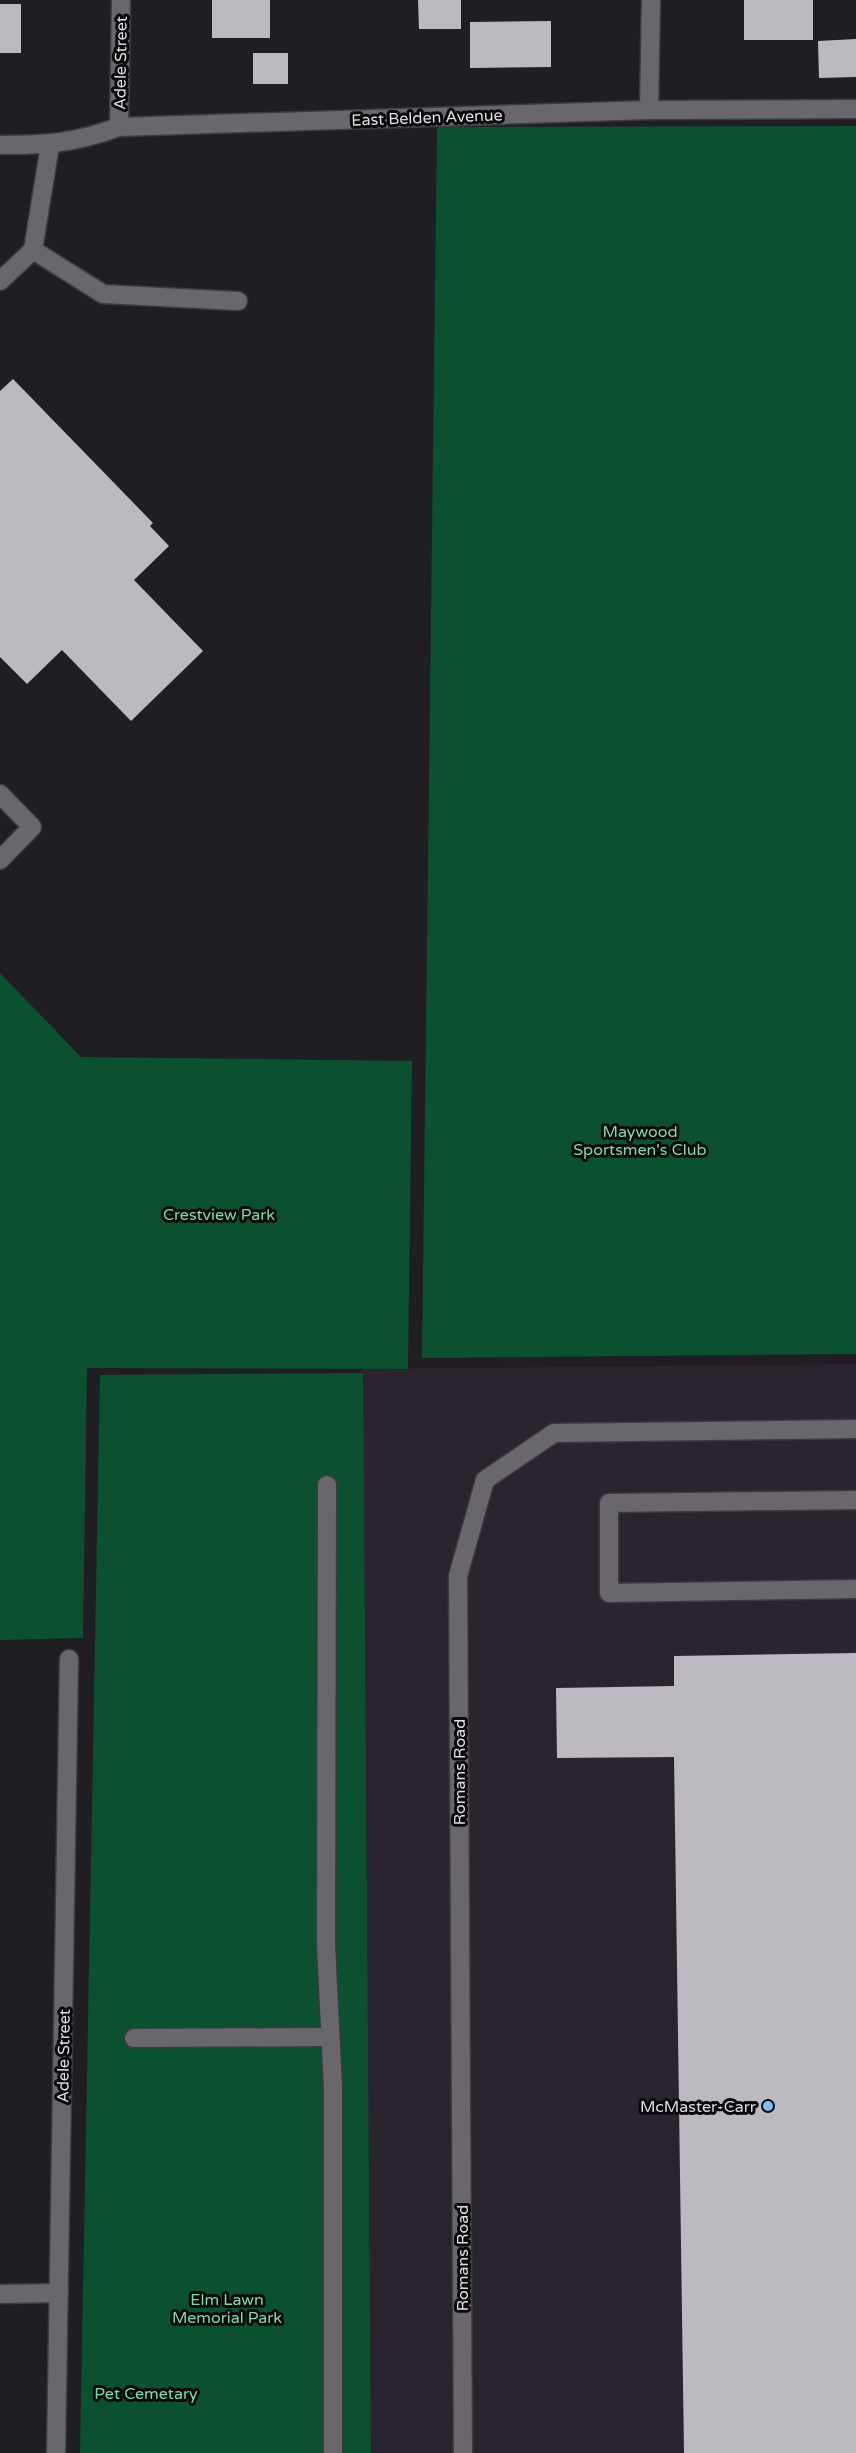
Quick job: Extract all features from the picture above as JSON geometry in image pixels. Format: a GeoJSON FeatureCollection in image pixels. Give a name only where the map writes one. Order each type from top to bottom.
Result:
{"type":"FeatureCollection","features":[{"type":"Feature","properties":{"kind":"street","name":"Adele Street"},"geometry":{"type":"LineString","coordinates":[[119,127],[121,0]]}},
{"type":"Feature","properties":{"kind":"street"},"geometry":{"type":"LineString","coordinates":[[649,110],[651,0]]}},
{"type":"Feature","properties":{"kind":"street","name":"East Belden Avenue"},"geometry":{"type":"LineString","coordinates":[[0,145],[50,145],[88,138],[119,127],[649,110],[856,109]]}},
{"type":"Feature","properties":{"kind":"street"},"geometry":{"type":"LineString","coordinates":[[0,281],[33,250],[50,145]]}},
{"type":"Feature","properties":{"kind":"street"},"geometry":{"type":"LineString","coordinates":[[33,250],[103,294],[238,301]]}},
{"type":"Feature","properties":{"kind":"street"},"geometry":{"type":"LineString","coordinates":[[0,794],[32,827],[0,860]]}},
{"type":"Feature","properties":{"kind":"street","name":"Romans Road"},"geometry":{"type":"LineString","coordinates":[[463,2453],[458,1576],[485,1480],[554,1433],[856,1429]]}},
{"type":"Feature","properties":{"kind":"street"},"geometry":{"type":"LineString","coordinates":[[327,1485],[326,1945],[333,2088],[333,2453]]}},
{"type":"Feature","properties":{"kind":"street"},"geometry":{"type":"LineString","coordinates":[[856,1500],[609,1503],[609,1593],[856,1589]]}},
{"type":"Feature","properties":{"kind":"street","name":"Adele Street"},"geometry":{"type":"LineString","coordinates":[[56,2453],[69,1659]]}},
{"type":"Feature","properties":{"kind":"street"},"geometry":{"type":"LineString","coordinates":[[134,2038],[329,2037]]}},
{"type":"Feature","properties":{"kind":"street"},"geometry":{"type":"LineString","coordinates":[[0,2294],[59,2293]]}},
{"type":"Feature","properties":{"kind":"shaded area"},"geometry":{"type":"Polygon","coordinates":[[[856,1364],[856,2453],[371,2453],[362,1369],[856,1364]]]}},
{"type":"Feature","properties":{"kind":"green space","name":"Maywood Sportsmen's Club"},"geometry":{"type":"Polygon","coordinates":[[[856,126],[856,1354],[422,1358],[437,127],[856,126]]]}},
{"type":"Feature","properties":{"kind":"green space","name":"Crestview Park"},"geometry":{"type":"Polygon","coordinates":[[[0,973],[81,1057],[412,1061],[408,1369],[87,1368],[83,1638],[0,1640],[0,973]]]}},
{"type":"Feature","properties":{"kind":"green space","name":"Elm Lawn Memorial Park"},"geometry":{"type":"Polygon","coordinates":[[[363,1373],[371,2453],[80,2453],[100,1375],[363,1373]]]}},
{"type":"Feature","properties":{"kind":"building"},"geometry":{"type":"Polygon","coordinates":[[[212,0],[270,0],[270,38],[212,38],[212,0]]]}},
{"type":"Feature","properties":{"kind":"building"},"geometry":{"type":"Polygon","coordinates":[[[418,0],[461,0],[461,29],[419,29],[418,0]]]}},
{"type":"Feature","properties":{"kind":"building"},"geometry":{"type":"Polygon","coordinates":[[[744,0],[813,0],[813,40],[744,40],[744,0]]]}},
{"type":"Feature","properties":{"kind":"building"},"geometry":{"type":"Polygon","coordinates":[[[0,4],[21,4],[21,53],[0,53],[0,4]]]}},
{"type":"Feature","properties":{"kind":"building"},"geometry":{"type":"Polygon","coordinates":[[[551,21],[551,67],[470,68],[470,22],[551,21]]]}},
{"type":"Feature","properties":{"kind":"building"},"geometry":{"type":"Polygon","coordinates":[[[856,39],[856,77],[819,78],[818,41],[856,39]]]}},
{"type":"Feature","properties":{"kind":"building"},"geometry":{"type":"Polygon","coordinates":[[[253,53],[288,53],[288,84],[253,84],[253,53]]]}},
{"type":"Feature","properties":{"kind":"building"},"geometry":{"type":"Polygon","coordinates":[[[13,379],[153,523],[150,526],[169,546],[134,580],[203,651],[131,721],[62,650],[27,684],[0,657],[0,391],[13,379]]]}},
{"type":"Feature","properties":{"kind":"building","name":"McMaster-Carr"},"geometry":{"type":"Polygon","coordinates":[[[856,1653],[856,2453],[684,2453],[674,1757],[557,1758],[556,1688],[674,1686],[674,1656],[856,1653]]]}},
{"type":"Feature","properties":{"kind":"place","name":"McMaster-Carr"},"geometry":{"type":"Point","coordinates":[768,2106]}},
{"type":"Feature","properties":{"kind":"park label","name":"Pet Cemetary"},"geometry":{"type":"Point","coordinates":[146,2393]}}]}
